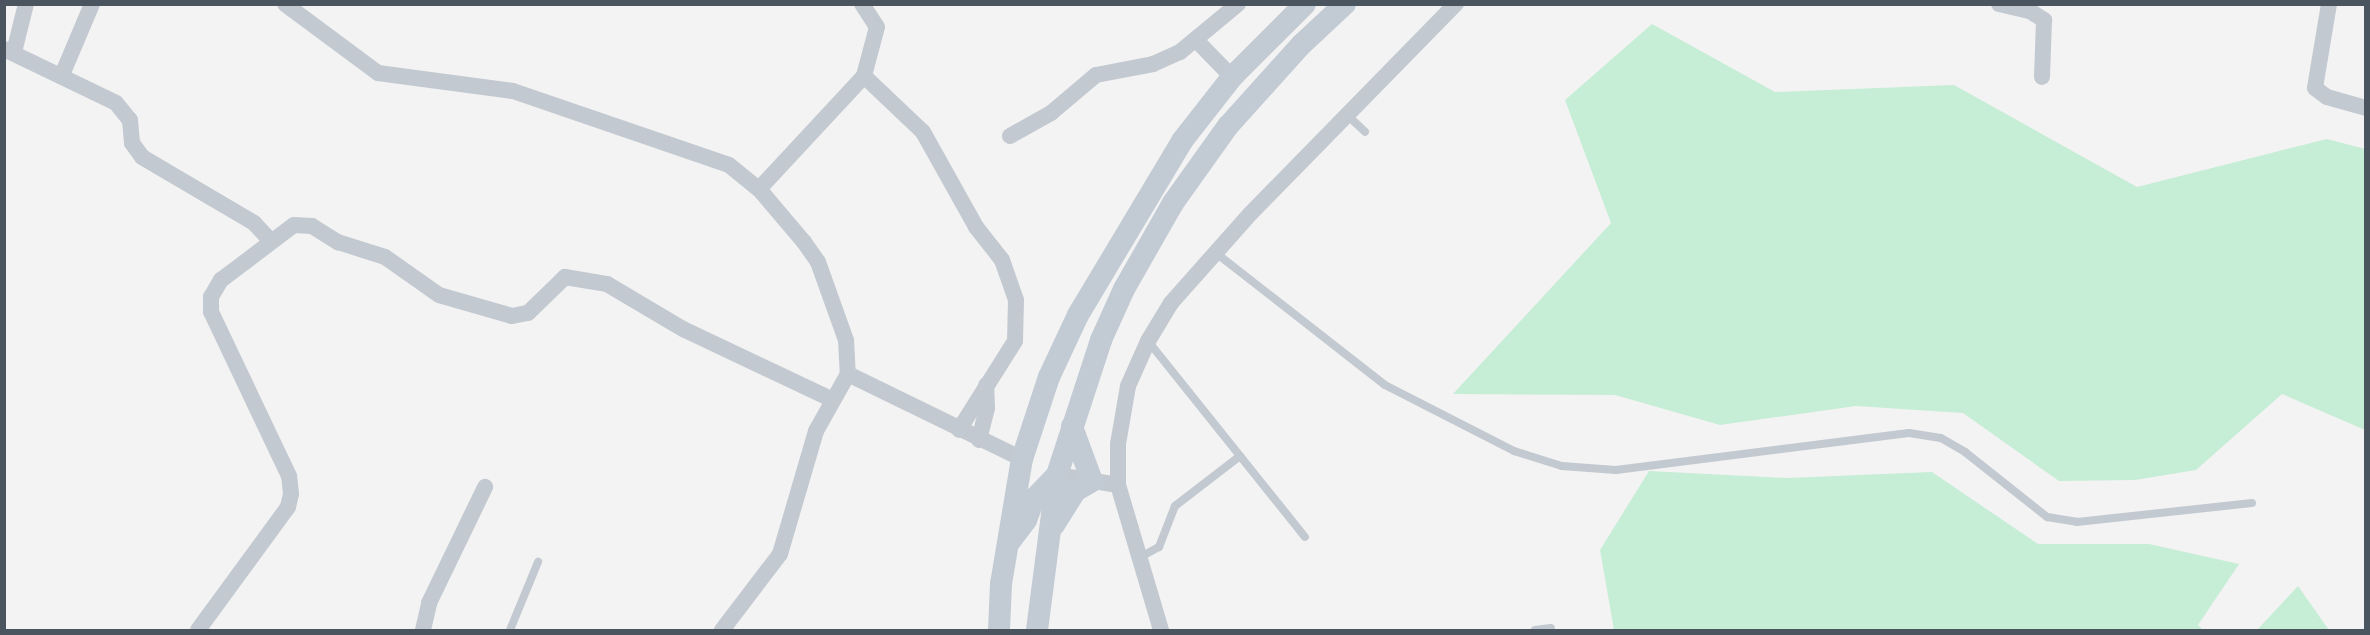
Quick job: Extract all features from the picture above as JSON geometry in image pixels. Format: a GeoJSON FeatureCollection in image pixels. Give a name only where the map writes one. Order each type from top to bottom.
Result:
{"type":"FeatureCollection","features":[{"type":"Feature","properties":{"kind":"main road"},"geometry":{"type":"LineString","coordinates":[[999,630],[1007,545],[1022,459],[1049,377],[1078,315],[1147,194],[1232,77],[1305,4]]}},
{"type":"Feature","properties":{"kind":"main road"},"geometry":{"type":"LineString","coordinates":[[1037,630],[1057,475],[1072,425],[1110,319],[1173,203],[1260,87],[1345,4]]}},
{"type":"Feature","properties":{"kind":"main road"},"geometry":{"type":"LineString","coordinates":[[1047,539],[1075,491],[1092,480],[1072,425]]}},
{"type":"Feature","properties":{"kind":"main road"},"geometry":{"type":"LineString","coordinates":[[1007,545],[1026,520],[1034,499],[1057,475]]}},
{"type":"Feature","properties":{"kind":"street"},"geometry":{"type":"LineString","coordinates":[[26,4],[9,51],[62,75],[125,110],[132,143],[142,157],[254,223],[271,241]]}},
{"type":"Feature","properties":{"kind":"street"},"geometry":{"type":"LineString","coordinates":[[62,75],[92,4]]}},
{"type":"Feature","properties":{"kind":"street"},"geometry":{"type":"LineString","coordinates":[[285,4],[378,73],[513,91],[568,107],[729,165],[759,189],[818,262],[846,340],[848,374],[816,431],[780,554],[722,630]]}},
{"type":"Feature","properties":{"kind":"street"},"geometry":{"type":"LineString","coordinates":[[759,189],[864,76],[877,27],[861,4]]}},
{"type":"Feature","properties":{"kind":"street"},"geometry":{"type":"LineString","coordinates":[[1010,136],[1051,113],[1096,75],[1153,64],[1196,40],[1238,4]]}},
{"type":"Feature","properties":{"kind":"street"},"geometry":{"type":"LineString","coordinates":[[1161,630],[1118,485],[1118,444],[1128,386],[1148,341],[1171,303],[1216,253],[1346,114],[1456,4]]}},
{"type":"Feature","properties":{"kind":"street"},"geometry":{"type":"LineString","coordinates":[[1999,4],[2030,11],[2044,20],[2042,77]]}},
{"type":"Feature","properties":{"kind":"street"},"geometry":{"type":"LineString","coordinates":[[2329,4],[2315,88],[2327,97],[2366,108]]}},
{"type":"Feature","properties":{"kind":"street"},"geometry":{"type":"LineString","coordinates":[[1196,40],[1232,77]]}},
{"type":"Feature","properties":{"kind":"street"},"geometry":{"type":"LineString","coordinates":[[864,76],[923,132],[976,227],[1009,274],[1016,300],[1015,341],[958,430]]}},
{"type":"Feature","properties":{"kind":"street"},"geometry":{"type":"LineString","coordinates":[[198,630],[288,507],[291,494],[289,476],[211,312],[211,297],[221,280],[294,225],[312,226],[338,242],[385,257],[439,295],[512,316],[528,313],[565,277],[586,277],[616,288],[683,329],[833,400]]}},
{"type":"Feature","properties":{"kind":"street"},"geometry":{"type":"LineString","coordinates":[[848,374],[958,430],[1022,459]]}},
{"type":"Feature","properties":{"kind":"street"},"geometry":{"type":"LineString","coordinates":[[979,440],[987,408],[986,385]]}},
{"type":"Feature","properties":{"kind":"street"},"geometry":{"type":"LineString","coordinates":[[1057,475],[1118,485]]}},
{"type":"Feature","properties":{"kind":"street"},"geometry":{"type":"LineString","coordinates":[[423,630],[429,603],[486,487]]}},
{"type":"Feature","properties":{"kind":"lane"},"geometry":{"type":"LineString","coordinates":[[1346,114],[1365,132]]}},
{"type":"Feature","properties":{"kind":"lane"},"geometry":{"type":"LineString","coordinates":[[1216,253],[1385,385],[1431,413],[1514,451],[1562,466],[1616,470],[1909,433],[1941,438],[1965,452],[2047,517],[2078,522],[2252,503]]}},
{"type":"Feature","properties":{"kind":"lane"},"geometry":{"type":"LineString","coordinates":[[1148,341],[1305,537]]}},
{"type":"Feature","properties":{"kind":"lane"},"geometry":{"type":"LineString","coordinates":[[1138,558],[1159,547],[1175,506],[1240,456]]}},
{"type":"Feature","properties":{"kind":"lane"},"geometry":{"type":"LineString","coordinates":[[510,630],[538,562]]}},
{"type":"Feature","properties":{"kind":"lane"},"geometry":{"type":"LineString","coordinates":[[1535,630],[1551,628]]}},
{"type":"Feature","properties":{"kind":"green space"},"geometry":{"type":"Polygon","coordinates":[[[1652,24],[1775,92],[1954,85],[2137,187],[2327,139],[2365,149],[2365,430],[2282,394],[2196,470],[2135,480],[2059,481],[1963,413],[1856,406],[1720,425],[1615,395],[1453,394],[1611,223],[1565,100],[1652,24]]]}},
{"type":"Feature","properties":{"kind":"green space"},"geometry":{"type":"Polygon","coordinates":[[[1649,471],[1787,478],[1932,472],[2038,544],[2149,544],[2239,564],[2198,625],[2203,630],[1614,630],[1600,550],[1649,471]]]}},
{"type":"Feature","properties":{"kind":"green space"},"geometry":{"type":"Polygon","coordinates":[[[2298,586],[2329,630],[2257,630],[2298,586]]]}}]}
